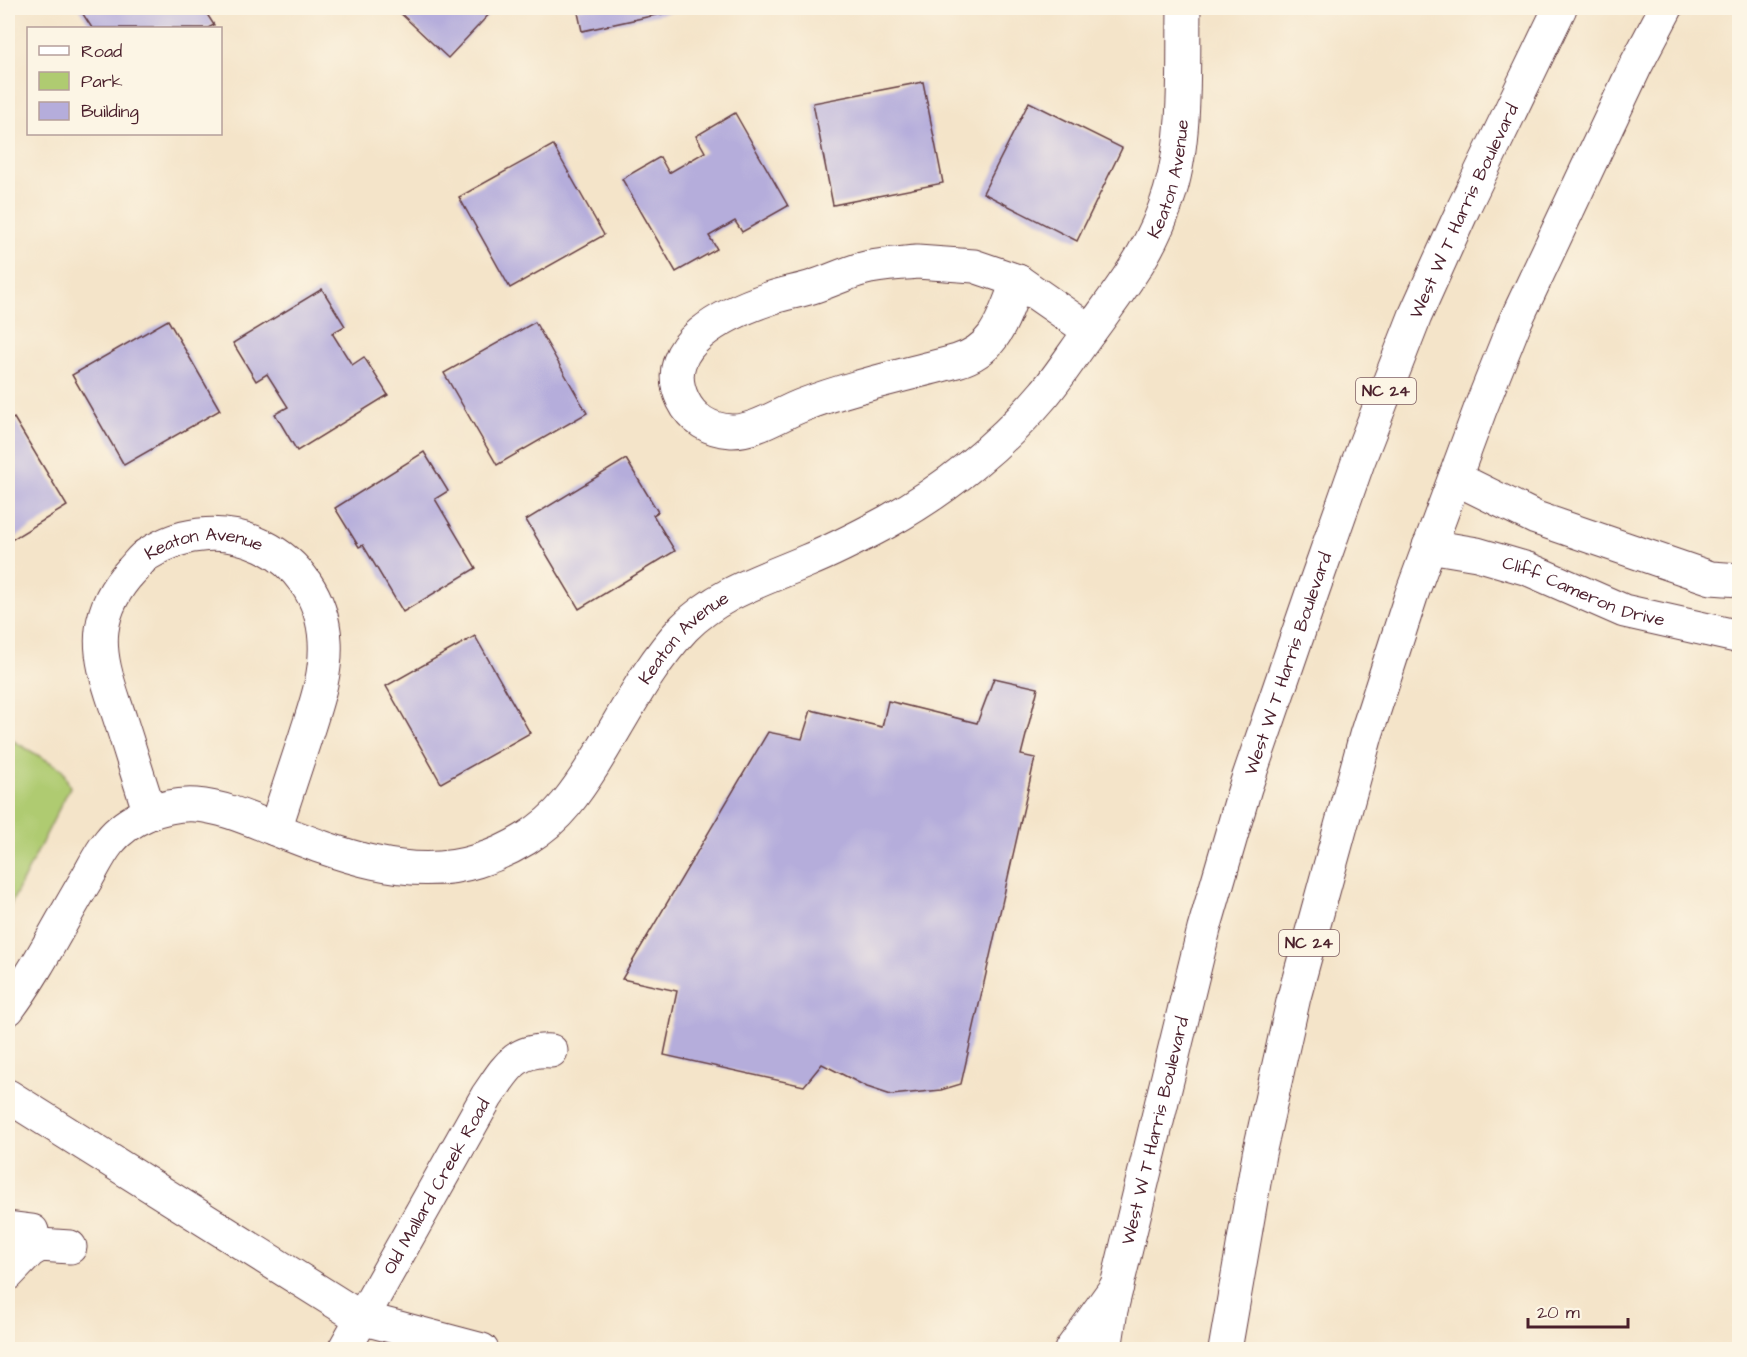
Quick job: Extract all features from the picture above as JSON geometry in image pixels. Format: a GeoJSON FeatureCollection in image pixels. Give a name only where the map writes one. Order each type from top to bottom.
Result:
{"type":"FeatureCollection","features":[{"type":"Feature","properties":{"kind":"street","name":"Keaton Avenue"},"geometry":{"type":"LineString","coordinates":[[8,1009],[108,843],[133,822],[150,813],[170,807],[195,805],[234,813],[315,844],[378,863],[420,869],[440,869],[476,862],[516,845],[564,807],[592,766],[652,666],[686,626],[722,598],[744,586],[811,560],[888,522],[934,493],[985,454],[1045,393],[1134,272],[1155,235],[1170,191],[1180,149],[1184,8]]}},
{"type":"Feature","properties":{"kind":"street","name":"West W T Harris Boulevard"},"geometry":{"type":"LineString","coordinates":[[1105,1350],[1111,1310],[1204,929],[1245,788],[1306,608],[1358,462],[1415,316],[1464,207],[1560,8]]}},
{"type":"Feature","properties":{"kind":"street","name":"NC 24"},"geometry":{"type":"LineString","coordinates":[[1225,1350],[1259,1154],[1294,997],[1366,735],[1429,546],[1515,322],[1636,65],[1666,8]]}},
{"type":"Feature","properties":{"kind":"street"},"geometry":{"type":"LineString","coordinates":[[1018,280],[992,340],[981,351],[969,358],[841,392],[737,431],[718,429],[705,424],[690,412],[681,394],[677,373],[680,358],[687,345],[696,336],[732,314],[770,298],[814,286],[864,268],[917,262],[974,266],[1018,280],[1090,330]]}},
{"type":"Feature","properties":{"kind":"street"},"geometry":{"type":"LineString","coordinates":[[1455,478],[1536,518],[1711,578],[1740,580]]}},
{"type":"Feature","properties":{"kind":"street","name":"Keaton Avenue"},"geometry":{"type":"LineString","coordinates":[[150,813],[103,667],[102,632],[105,613],[118,584],[146,554],[179,538],[213,532],[244,537],[275,552],[304,580],[320,610],[325,641],[323,684],[275,829]]}},
{"type":"Feature","properties":{"kind":"street","name":"Cliff Cameron Drive"},"geometry":{"type":"LineString","coordinates":[[1429,546],[1477,554],[1528,569],[1624,611],[1740,636]]}},
{"type":"Feature","properties":{"kind":"street","name":"Old Mallard Creek Road"},"geometry":{"type":"LineString","coordinates":[[344,1350],[487,1096],[516,1058],[534,1050],[551,1051]]}},
{"type":"Feature","properties":{"kind":"street"},"geometry":{"type":"LineString","coordinates":[[8,1096],[362,1318],[482,1350]]}},
{"type":"Feature","properties":{"kind":"street"},"geometry":{"type":"LineString","coordinates":[[8,1274],[30,1251],[40,1245],[70,1246],[46,1235],[16,1233]]}},
{"type":"Feature","properties":{"kind":"street"},"geometry":{"type":"LineString","coordinates":[[1071,1350],[1117,1286]]}},
{"type":"Feature","properties":{"kind":"green space"},"geometry":{"type":"Polygon","coordinates":[[[8,738],[62,769],[70,787],[8,910],[8,738]]]}},
{"type":"Feature","properties":{"kind":"building"},"geometry":{"type":"Polygon","coordinates":[[[79,8],[203,8],[214,25],[210,27],[91,27],[79,8]]]}},
{"type":"Feature","properties":{"kind":"building"},"geometry":{"type":"Polygon","coordinates":[[[395,8],[495,8],[448,58],[395,8]]]}},
{"type":"Feature","properties":{"kind":"building"},"geometry":{"type":"Polygon","coordinates":[[[577,8],[688,8],[582,31],[577,8]]]}},
{"type":"Feature","properties":{"kind":"building"},"geometry":{"type":"Polygon","coordinates":[[[923,82],[943,183],[833,205],[813,103],[923,82]]]}},
{"type":"Feature","properties":{"kind":"building"},"geometry":{"type":"Polygon","coordinates":[[[1029,102],[1122,148],[1077,241],[983,193],[1029,102]]]}},
{"type":"Feature","properties":{"kind":"building"},"geometry":{"type":"Polygon","coordinates":[[[735,113],[788,206],[742,232],[735,221],[709,236],[717,249],[676,272],[622,179],[660,157],[669,173],[705,152],[696,136],[735,113]]]}},
{"type":"Feature","properties":{"kind":"building"},"geometry":{"type":"Polygon","coordinates":[[[553,145],[604,235],[510,288],[459,197],[553,145]]]}},
{"type":"Feature","properties":{"kind":"building"},"geometry":{"type":"Polygon","coordinates":[[[322,289],[345,326],[332,333],[352,365],[364,357],[388,395],[297,451],[275,414],[288,407],[267,374],[256,381],[233,343],[322,289]]]}},
{"type":"Feature","properties":{"kind":"building"},"geometry":{"type":"Polygon","coordinates":[[[168,320],[220,410],[124,465],[72,375],[168,320]]]}},
{"type":"Feature","properties":{"kind":"building"},"geometry":{"type":"Polygon","coordinates":[[[535,322],[587,413],[497,465],[444,373],[535,322]]]}},
{"type":"Feature","properties":{"kind":"building"},"geometry":{"type":"Polygon","coordinates":[[[14,418],[67,506],[8,542],[8,422],[14,418]]]}},
{"type":"Feature","properties":{"kind":"building"},"geometry":{"type":"Polygon","coordinates":[[[424,452],[448,491],[435,499],[476,568],[403,612],[363,545],[359,547],[335,508],[424,452]]]}},
{"type":"Feature","properties":{"kind":"building"},"geometry":{"type":"Polygon","coordinates":[[[626,459],[658,512],[653,515],[675,551],[579,609],[526,520],[626,459]]]}},
{"type":"Feature","properties":{"kind":"building"},"geometry":{"type":"Polygon","coordinates":[[[475,636],[530,733],[441,783],[386,686],[475,636]]]}},
{"type":"Feature","properties":{"kind":"building"},"geometry":{"type":"Polygon","coordinates":[[[994,678],[1038,688],[1021,755],[1035,758],[961,1084],[941,1090],[891,1095],[867,1087],[822,1064],[804,1086],[664,1055],[677,991],[622,979],[768,732],[802,739],[811,710],[882,727],[888,701],[977,723],[994,678]]]}}]}
